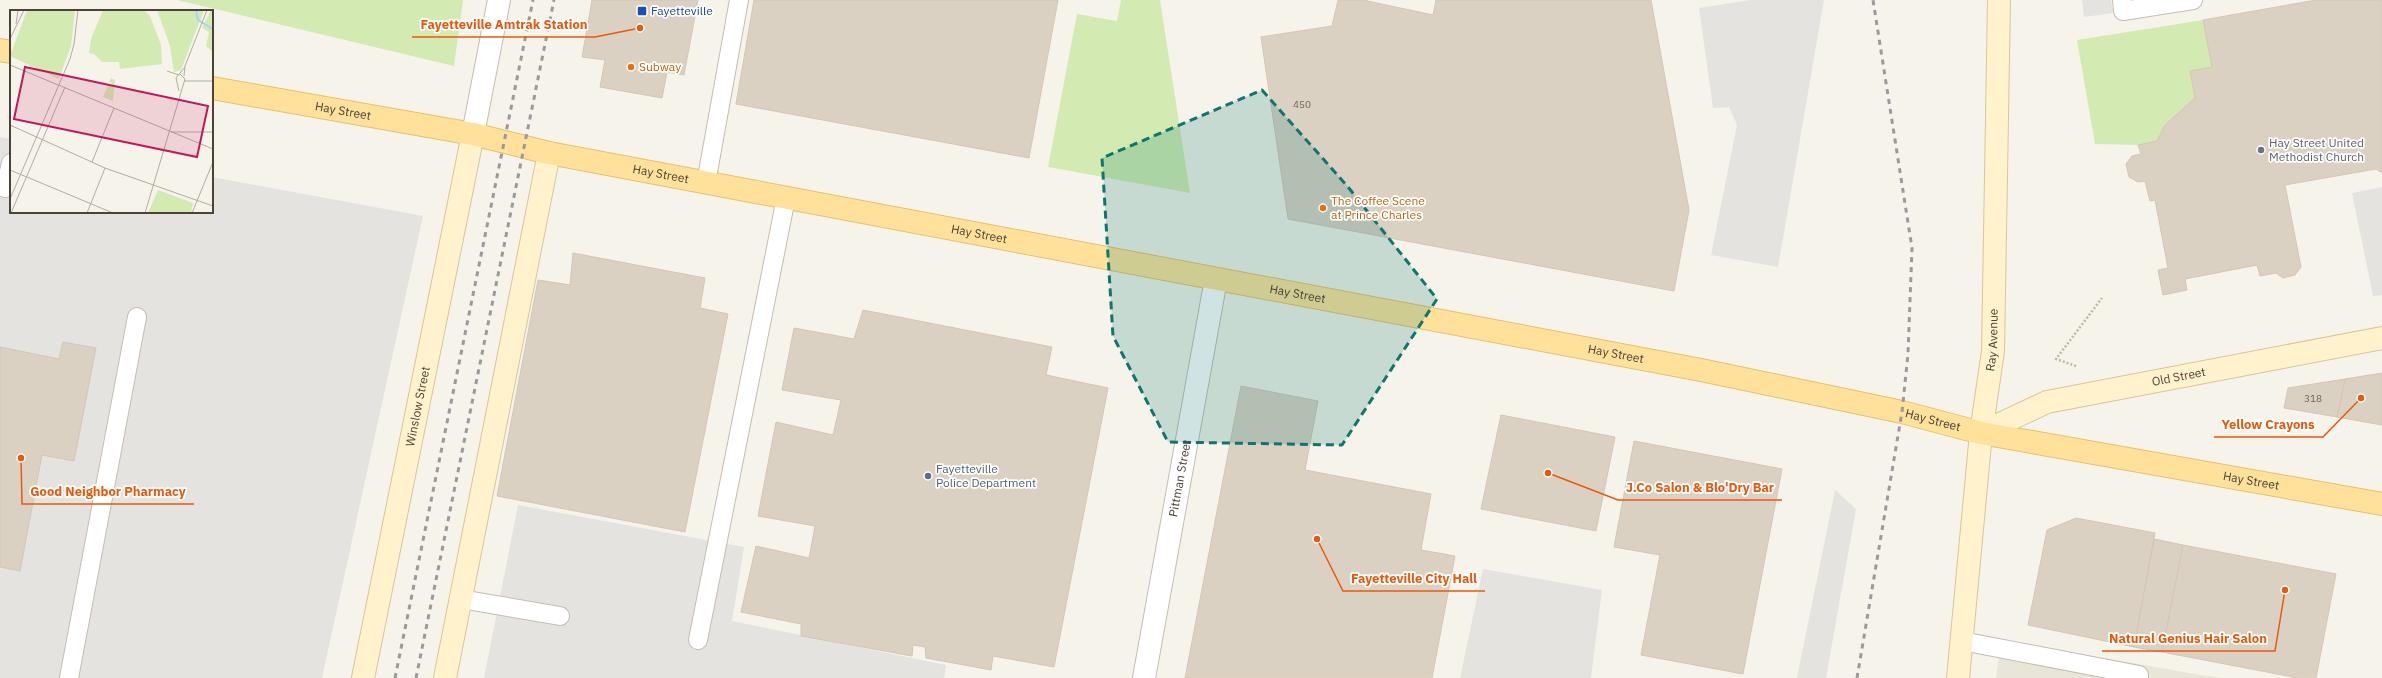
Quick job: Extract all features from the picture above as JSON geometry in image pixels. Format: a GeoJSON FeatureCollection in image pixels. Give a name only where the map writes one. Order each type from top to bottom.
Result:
{"type":"FeatureCollection","features":[{"type":"Feature","properties":{"kind":"main road"},"geometry":{"type":"LineString","coordinates":[[0,50],[10,52]]}},
{"type":"Feature","properties":{"kind":"main road","name":"Hay Street"},"geometry":{"type":"LineString","coordinates":[[213,88],[474,134],[549,153],[1701,370],[1902,412],[1981,433],[2382,504]]}},
{"type":"Feature","properties":{"kind":"street"},"geometry":{"type":"LineString","coordinates":[[474,134],[499,0]]}},
{"type":"Feature","properties":{"kind":"street","name":"Ray Avenue"},"geometry":{"type":"LineString","coordinates":[[1958,678],[1981,433],[1993,350],[1999,0]]}},
{"type":"Feature","properties":{"kind":"street","name":"Winslow Street"},"geometry":{"type":"LineString","coordinates":[[362,678],[474,134]]}},
{"type":"Feature","properties":{"kind":"street"},"geometry":{"type":"LineString","coordinates":[[445,678],[549,153]]}},
{"type":"Feature","properties":{"kind":"street","name":"Pittman Street"},"geometry":{"type":"LineString","coordinates":[[1144,678],[1216,279]]}},
{"type":"Feature","properties":{"kind":"street","name":"Old Street"},"geometry":{"type":"LineString","coordinates":[[1981,433],[2047,402],[2382,338]]}},
{"type":"Feature","properties":{"kind":"lane"},"geometry":{"type":"LineString","coordinates":[[706,183],[739,0]]}},
{"type":"Feature","properties":{"kind":"lane"},"geometry":{"type":"LineString","coordinates":[[2122,0],[2123,11],[2193,0]]}},
{"type":"Feature","properties":{"kind":"lane"},"geometry":{"type":"LineString","coordinates":[[5,188],[10,168]]}},
{"type":"Feature","properties":{"kind":"lane"},"geometry":{"type":"LineString","coordinates":[[698,640],[786,198]]}},
{"type":"Feature","properties":{"kind":"lane"},"geometry":{"type":"LineString","coordinates":[[69,678],[136,317]]}},
{"type":"Feature","properties":{"kind":"lane"},"geometry":{"type":"LineString","coordinates":[[461,599],[560,616]]}},
{"type":"Feature","properties":{"kind":"lane"},"geometry":{"type":"LineString","coordinates":[[1962,641],[2139,675]]}},
{"type":"Feature","properties":{"kind":"path"},"geometry":{"type":"LineString","coordinates":[[2078,366],[2056,359],[2102,298]]}},
{"type":"Feature","properties":{"kind":"highlighted area"},"geometry":{"type":"Polygon","coordinates":[[[1262,90],[1348,187],[1437,299],[1342,445],[1168,442],[1113,336],[1102,158],[1262,90]]]}},
{"type":"Feature","properties":{"kind":"shaded area"},"geometry":{"type":"Polygon","coordinates":[[[1751,0],[1824,0],[1778,267],[1711,255],[1737,125],[1729,107],[1713,108],[1699,8],[1751,0]]]}},
{"type":"Feature","properties":{"kind":"shaded area"},"geometry":{"type":"Polygon","coordinates":[[[2082,0],[2111,0],[2113,13],[2084,17],[2082,0]]]}},
{"type":"Feature","properties":{"kind":"shaded area"},"geometry":{"type":"Polygon","coordinates":[[[0,137],[10,139],[10,213],[213,213],[213,177],[423,216],[322,678],[0,678],[0,137]]]}},
{"type":"Feature","properties":{"kind":"shaded area"},"geometry":{"type":"Polygon","coordinates":[[[2382,187],[2382,295],[2373,296],[2352,193],[2382,187]]]}},
{"type":"Feature","properties":{"kind":"shaded area"},"geometry":{"type":"Polygon","coordinates":[[[1835,490],[1856,509],[1826,678],[1797,678],[1835,490]]]}},
{"type":"Feature","properties":{"kind":"shaded area"},"geometry":{"type":"Polygon","coordinates":[[[518,505],[744,547],[732,621],[946,665],[944,678],[484,678],[518,505]]]}},
{"type":"Feature","properties":{"kind":"shaded area"},"geometry":{"type":"Polygon","coordinates":[[[1483,569],[1602,590],[1591,678],[1460,678],[1483,569]]]}},
{"type":"Feature","properties":{"kind":"shaded area"},"geometry":{"type":"Polygon","coordinates":[[[2001,640],[2201,675],[2222,678],[1996,678],[2001,640]]]}},
{"type":"Feature","properties":{"kind":"green space"},"geometry":{"type":"Polygon","coordinates":[[[177,0],[463,0],[454,66],[177,0]]]}},
{"type":"Feature","properties":{"kind":"green space"},"geometry":{"type":"Polygon","coordinates":[[[1121,0],[1160,0],[1190,193],[1048,167],[1077,14],[1117,21],[1121,0]]]}},
{"type":"Feature","properties":{"kind":"green space"},"geometry":{"type":"Polygon","coordinates":[[[2203,20],[2212,67],[2190,71],[2195,98],[2157,141],[2138,145],[2095,144],[2077,40],[2203,20]]]}},
{"type":"Feature","properties":{"kind":"building"},"geometry":{"type":"Polygon","coordinates":[[[592,0],[698,0],[684,75],[667,72],[662,98],[600,87],[605,60],[582,57],[592,0]]]}},
{"type":"Feature","properties":{"kind":"building"},"geometry":{"type":"Polygon","coordinates":[[[754,0],[1058,0],[1029,158],[736,104],[754,0]]]}},
{"type":"Feature","properties":{"kind":"building"},"geometry":{"type":"Polygon","coordinates":[[[1338,0],[1363,0],[1433,15],[1436,0],[1651,0],[1689,210],[1674,291],[1288,219],[1261,37],[1332,26],[1338,0]]]}},
{"type":"Feature","properties":{"kind":"building","name":"Hay Street United Methodist Church"},"geometry":{"type":"Polygon","coordinates":[[[2316,0],[2382,0],[2382,173],[2376,169],[2285,185],[2301,267],[2295,275],[2283,278],[2276,273],[2260,276],[2257,265],[2185,279],[2187,290],[2163,295],[2158,270],[2168,268],[2155,200],[2150,201],[2145,181],[2138,182],[2129,177],[2126,164],[2132,156],[2141,154],[2138,145],[2157,141],[2165,125],[2195,98],[2190,71],[2212,67],[2203,20],[2316,0]]]}},
{"type":"Feature","properties":{"kind":"building"},"geometry":{"type":"Polygon","coordinates":[[[573,253],[705,278],[700,308],[728,314],[685,532],[497,496],[538,280],[570,285],[573,253]]]}},
{"type":"Feature","properties":{"kind":"building","name":"Fayetteville Police Department"},"geometry":{"type":"Polygon","coordinates":[[[863,310],[1052,347],[1046,375],[1108,388],[1054,667],[993,656],[991,670],[926,658],[925,647],[913,645],[912,656],[801,636],[801,624],[741,612],[756,546],[809,558],[815,526],[758,516],[776,422],[833,435],[841,400],[782,390],[794,328],[854,339],[863,310]]]}},
{"type":"Feature","properties":{"kind":"building"},"geometry":{"type":"Polygon","coordinates":[[[63,342],[96,348],[74,461],[42,455],[20,571],[0,567],[0,347],[59,359],[63,342]]]}},
{"type":"Feature","properties":{"kind":"building"},"geometry":{"type":"Polygon","coordinates":[[[2382,373],[2382,425],[2337,417],[2345,379],[2382,373]]]}},
{"type":"Feature","properties":{"kind":"building"},"geometry":{"type":"Polygon","coordinates":[[[2345,379],[2337,417],[2284,408],[2288,388],[2345,379]]]}},
{"type":"Feature","properties":{"kind":"building"},"geometry":{"type":"Polygon","coordinates":[[[1241,386],[1318,401],[1305,470],[1431,494],[1421,550],[1455,556],[1432,678],[1185,678],[1241,386]]]}},
{"type":"Feature","properties":{"kind":"building"},"geometry":{"type":"Polygon","coordinates":[[[1501,415],[1615,437],[1596,531],[1481,509],[1501,415]]]}},
{"type":"Feature","properties":{"kind":"building"},"geometry":{"type":"Polygon","coordinates":[[[1634,441],[1782,469],[1743,674],[1641,655],[1660,555],[1614,547],[1634,441]]]}},
{"type":"Feature","properties":{"kind":"building"},"geometry":{"type":"Polygon","coordinates":[[[2076,518],[2155,533],[2134,647],[2028,625],[2047,530],[2076,518]]]}},
{"type":"Feature","properties":{"kind":"building"},"geometry":{"type":"Polygon","coordinates":[[[2154,539],[2183,545],[2162,652],[2134,647],[2154,539]]]}},
{"type":"Feature","properties":{"kind":"building"},"geometry":{"type":"Polygon","coordinates":[[[2183,545],[2336,574],[2316,678],[2298,678],[2162,652],[2183,545]]]}},
{"type":"Feature","properties":{"kind":"railway"},"geometry":{"type":"LineString","coordinates":[[395,678],[533,0]]}},
{"type":"Feature","properties":{"kind":"railway"},"geometry":{"type":"LineString","coordinates":[[416,678],[554,0]]}},
{"type":"Feature","properties":{"kind":"railway"},"geometry":{"type":"LineString","coordinates":[[1857,678],[1902,412],[1908,354],[1912,248],[1873,0]]}},
{"type":"Feature","properties":{"kind":"place","name":"Fayetteville"},"geometry":{"type":"Point","coordinates":[642,11]}},
{"type":"Feature","properties":{"kind":"place","name":"Fayetteville Amtrak Station"},"geometry":{"type":"Point","coordinates":[640,28]}},
{"type":"Feature","properties":{"kind":"place","name":"Subway"},"geometry":{"type":"Point","coordinates":[631,67]}},
{"type":"Feature","properties":{"kind":"place","name":"Hay Street United Methodist Church"},"geometry":{"type":"Point","coordinates":[2261,150]}},
{"type":"Feature","properties":{"kind":"place","name":"The Coffee Scene at Prince Charles"},"geometry":{"type":"Point","coordinates":[1323,208]}},
{"type":"Feature","properties":{"kind":"place","name":"Yellow Crayons"},"geometry":{"type":"Point","coordinates":[2361,398]}},
{"type":"Feature","properties":{"kind":"place","name":"Good Neighbor Pharmacy"},"geometry":{"type":"Point","coordinates":[21,458]}},
{"type":"Feature","properties":{"kind":"place","name":"J.Co Salon & Blo'Dry Bar"},"geometry":{"type":"Point","coordinates":[1548,473]}},
{"type":"Feature","properties":{"kind":"place","name":"Fayetteville Police Department"},"geometry":{"type":"Point","coordinates":[928,476]}},
{"type":"Feature","properties":{"kind":"place","name":"Fayetteville City Hall"},"geometry":{"type":"Point","coordinates":[1317,539]}},
{"type":"Feature","properties":{"kind":"place","name":"Natural Genius Hair Salon"},"geometry":{"type":"Point","coordinates":[2285,590]}}]}
